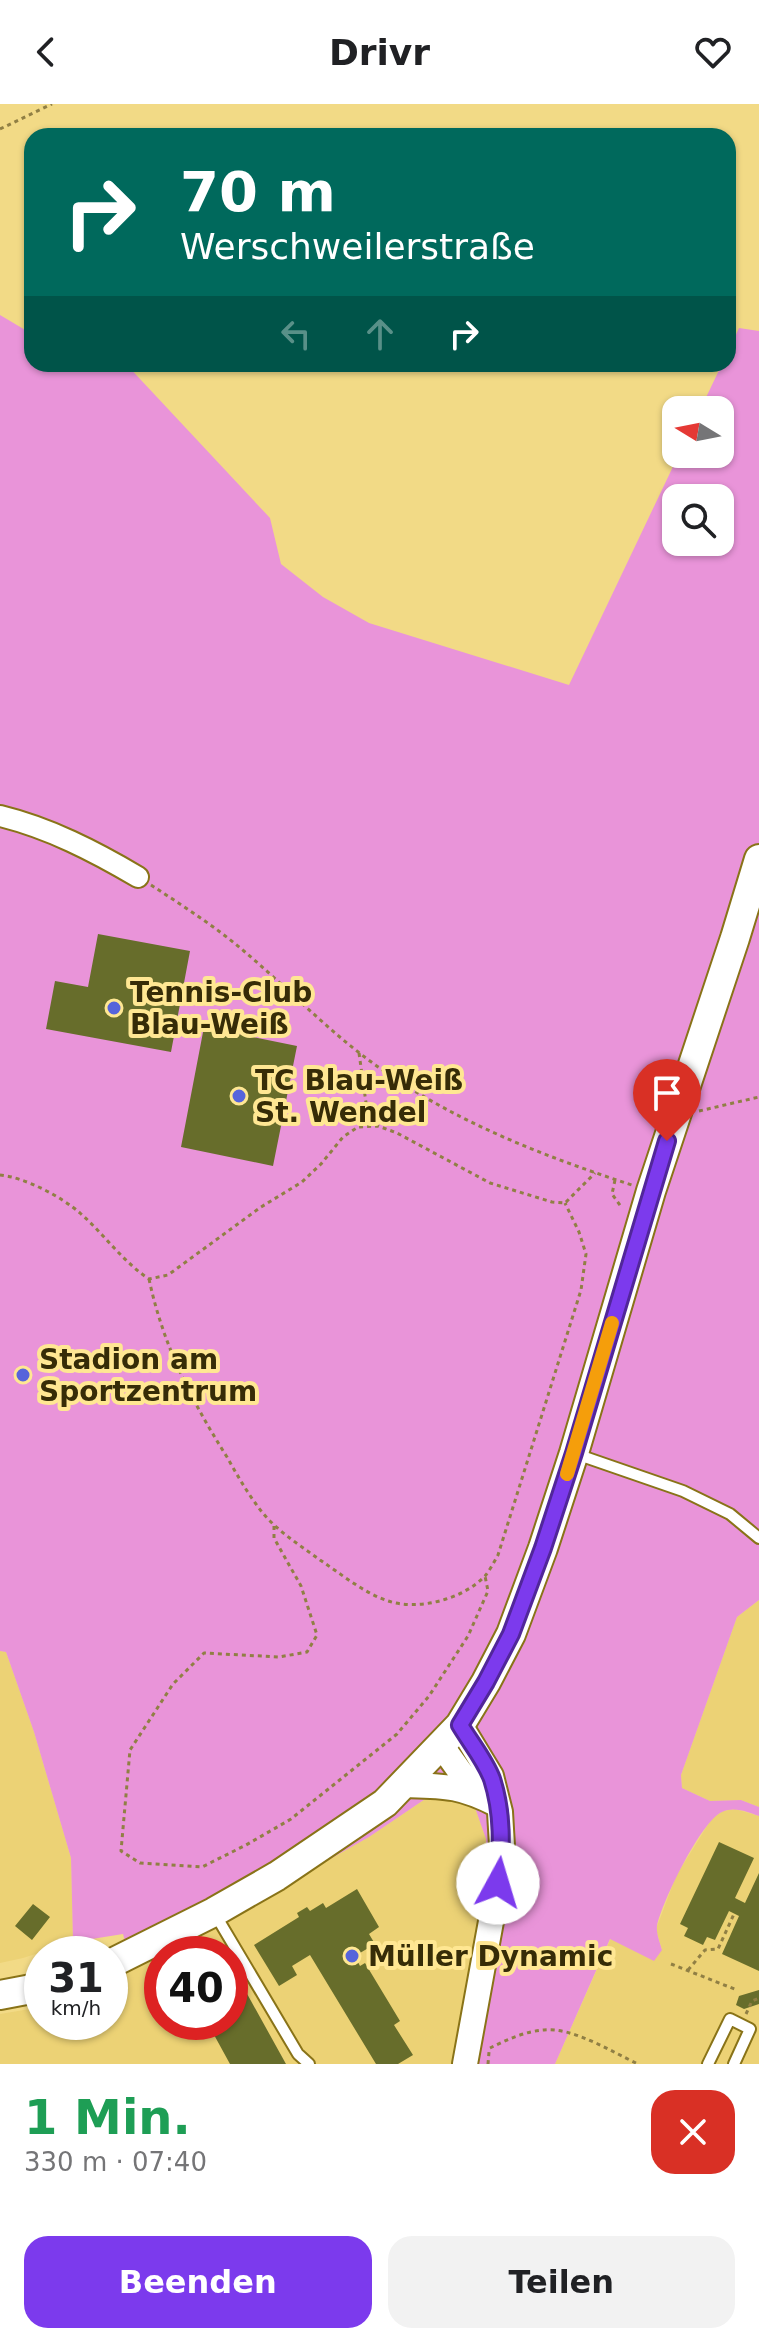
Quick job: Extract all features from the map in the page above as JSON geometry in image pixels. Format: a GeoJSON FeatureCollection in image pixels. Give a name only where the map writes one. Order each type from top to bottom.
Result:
{"type":"FeatureCollection","features":[{"type":"Feature","properties":{"kind":"main road"},"geometry":{"type":"LineString","coordinates":[[128,1955],[277,1876],[385,1803],[450,1735],[486,1682],[511,1634],[543,1548],[651,1191],[759,859]]}},
{"type":"Feature","properties":{"kind":"main road"},"geometry":{"type":"LineString","coordinates":[[0,1995],[24,1990]]}},
{"type":"Feature","properties":{"kind":"street"},"geometry":{"type":"LineString","coordinates":[[0,816],[93,851],[138,877]]}},
{"type":"Feature","properties":{"kind":"street"},"geometry":{"type":"LineString","coordinates":[[450,1735],[476,1794]]}},
{"type":"Feature","properties":{"kind":"street"},"geometry":{"type":"LineString","coordinates":[[450,1735],[491,1776],[498,1805],[502,1846],[474,2053]]}},
{"type":"Feature","properties":{"kind":"street"},"geometry":{"type":"LineString","coordinates":[[403,1785],[454,1787],[498,1805]]}},
{"type":"Feature","properties":{"kind":"lane"},"geometry":{"type":"LineString","coordinates":[[574,1453],[683,1491],[730,1514],[759,1538]]}},
{"type":"Feature","properties":{"kind":"lane"},"geometry":{"type":"LineString","coordinates":[[214,1912],[298,2054],[309,2064]]}},
{"type":"Feature","properties":{"kind":"lane"},"geometry":{"type":"LineString","coordinates":[[708,2064],[730,2019],[750,2029],[734,2064]]}},
{"type":"Feature","properties":{"kind":"path"},"geometry":{"type":"LineString","coordinates":[[0,129],[52,104]]}},
{"type":"Feature","properties":{"kind":"path"},"geometry":{"type":"LineString","coordinates":[[138,877],[184,906],[243,950],[359,1053],[431,1102],[482,1127],[595,1173],[651,1191]]}},
{"type":"Feature","properties":{"kind":"path"},"geometry":{"type":"LineString","coordinates":[[359,1053],[369,1126]]}},
{"type":"Feature","properties":{"kind":"path"},"geometry":{"type":"LineString","coordinates":[[676,1116],[759,1097]]}},
{"type":"Feature","properties":{"kind":"path"},"geometry":{"type":"LineString","coordinates":[[149,1279],[168,1275],[261,1207],[302,1182],[343,1137],[358,1127],[378,1126],[397,1133],[490,1183],[552,1202],[565,1203],[595,1173]]}},
{"type":"Feature","properties":{"kind":"path"},"geometry":{"type":"LineString","coordinates":[[0,1175],[38,1187],[78,1211],[132,1267],[149,1279],[157,1315],[178,1370],[256,1505],[274,1526],[350,1581],[389,1601],[410,1604],[442,1600],[467,1590],[485,1576],[498,1555],[581,1290],[586,1254],[565,1203]]}},
{"type":"Feature","properties":{"kind":"path"},"geometry":{"type":"LineString","coordinates":[[615,1180],[612,1194],[624,1213]]}},
{"type":"Feature","properties":{"kind":"path"},"geometry":{"type":"LineString","coordinates":[[274,1526],[274,1538],[301,1586],[317,1635],[307,1652],[279,1657],[204,1653],[173,1684],[130,1750],[121,1851],[140,1863],[202,1867],[246,1845],[291,1819],[397,1734],[429,1696],[468,1636],[488,1591],[485,1576]]}},
{"type":"Feature","properties":{"kind":"path"},"geometry":{"type":"LineString","coordinates":[[688,1970],[705,1950],[718,1949],[734,1914]]}},
{"type":"Feature","properties":{"kind":"path"},"geometry":{"type":"LineString","coordinates":[[671,1964],[737,1990]]}},
{"type":"Feature","properties":{"kind":"path"},"geometry":{"type":"LineString","coordinates":[[474,2053],[544,2030],[587,2040],[638,2064]]}},
{"type":"Feature","properties":{"kind":"path"},"geometry":{"type":"LineString","coordinates":[[474,2053],[488,2064]]}},
{"type":"Feature","properties":{"kind":"shaded area"},"geometry":{"type":"Polygon","coordinates":[[[0,315],[24,329],[24,372],[133,372],[270,518],[281,564],[323,597],[369,623],[569,685],[662,490],[662,556],[734,556],[734,484],[665,484],[672,468],[734,468],[734,396],[707,396],[718,372],[736,372],[736,335],[739,328],[759,331],[759,1600],[737,1617],[681,1775],[682,1788],[710,1801],[741,1800],[759,1807],[759,1816],[741,1810],[727,1810],[713,1818],[704,1830],[674,1882],[660,1915],[657,1929],[662,1950],[654,1961],[610,1939],[555,2064],[454,2064],[489,1881],[486,1839],[473,1802],[440,1789],[369,1837],[193,1936],[144,1936],[144,1964],[133,1970],[128,1936],[73,1936],[71,1858],[34,1732],[6,1652],[0,1651],[0,315]]]}},
{"type":"Feature","properties":{"kind":"shaded area"},"geometry":{"type":"Polygon","coordinates":[[[759,1600],[759,1807],[741,1800],[710,1801],[682,1788],[681,1775],[737,1617],[759,1600]]]}},
{"type":"Feature","properties":{"kind":"shaded area"},"geometry":{"type":"Polygon","coordinates":[[[0,1651],[6,1652],[34,1732],[71,1858],[73,1936],[24,1936],[24,1958],[0,1963],[0,1651]]]}},
{"type":"Feature","properties":{"kind":"shaded area"},"geometry":{"type":"Polygon","coordinates":[[[440,1789],[473,1802],[486,1839],[489,1881],[454,2064],[0,2064],[0,2014],[24,2010],[24,2040],[128,2040],[128,1972],[144,1964],[144,2040],[248,2040],[248,1936],[193,1936],[369,1837],[440,1789]]]}},
{"type":"Feature","properties":{"kind":"shaded area"},"geometry":{"type":"Polygon","coordinates":[[[735,1809],[759,1816],[759,2064],[555,2064],[611,1938],[662,1950],[656,1929],[676,1876],[712,1818],[723,1811],[735,1809]]]}},
{"type":"Feature","properties":{"kind":"building","name":"Tennis-Club Blau-Weiß"},"geometry":{"type":"Polygon","coordinates":[[[98,934],[190,951],[171,1052],[46,1029],[55,981],[88,987],[98,934]]]}},
{"type":"Feature","properties":{"kind":"building","name":"TC Blau-Weiß St. Wendel"},"geometry":{"type":"Polygon","coordinates":[[[204,1027],[297,1046],[273,1166],[181,1147],[204,1027]]]}},
{"type":"Feature","properties":{"kind":"building"},"geometry":{"type":"Polygon","coordinates":[[[719,1842],[754,1858],[735,1898],[745,1903],[759,1873],[759,1971],[722,1954],[739,1916],[729,1911],[715,1940],[707,1937],[703,1945],[684,1936],[688,1928],[680,1924],[719,1842]]]}},
{"type":"Feature","properties":{"kind":"building"},"geometry":{"type":"Polygon","coordinates":[[[357,1889],[379,1927],[369,1934],[375,1944],[355,1956],[360,1966],[365,1963],[400,2021],[394,2025],[413,2055],[398,2064],[376,2064],[310,1955],[292,1966],[297,1975],[279,1986],[254,1945],[299,1917],[297,1913],[307,1907],[310,1911],[323,1903],[326,1908],[357,1889]]]}},
{"type":"Feature","properties":{"kind":"building"},"geometry":{"type":"Polygon","coordinates":[[[33,1904],[50,1917],[35,1936],[27,1936],[15,1926],[33,1904]]]}},
{"type":"Feature","properties":{"kind":"building"},"geometry":{"type":"Polygon","coordinates":[[[759,1990],[759,2004],[744,2009],[736,2005],[739,1996],[759,1990]]]}},
{"type":"Feature","properties":{"kind":"building"},"geometry":{"type":"Polygon","coordinates":[[[248,1995],[286,2064],[230,2064],[217,2040],[248,2040],[248,1995]]]}},
{"type":"Feature","properties":{"kind":"slow traffic"},"geometry":{"type":"LineString","coordinates":[[567,1474],[612,1323]]}},
{"type":"Feature","properties":{"kind":"place","name":"Tennis-Club Blau-Weiß"},"geometry":{"type":"Point","coordinates":[114,1008]}},
{"type":"Feature","properties":{"kind":"place","name":"TC Blau-Weiß St. Wendel"},"geometry":{"type":"Point","coordinates":[239,1096]}},
{"type":"Feature","properties":{"kind":"place","name":"Stadion am Sportzentrum"},"geometry":{"type":"Point","coordinates":[23,1375]}},
{"type":"Feature","properties":{"kind":"place","name":"Müller Dynamic"},"geometry":{"type":"Point","coordinates":[352,1956]}},
{"type":"Feature","properties":{"kind":"route"},"geometry":{"type":"LineString","coordinates":[[498,1883],[502,1846],[500,1812],[491,1776],[460,1725],[511,1634],[543,1548],[667,1141]]}}]}
